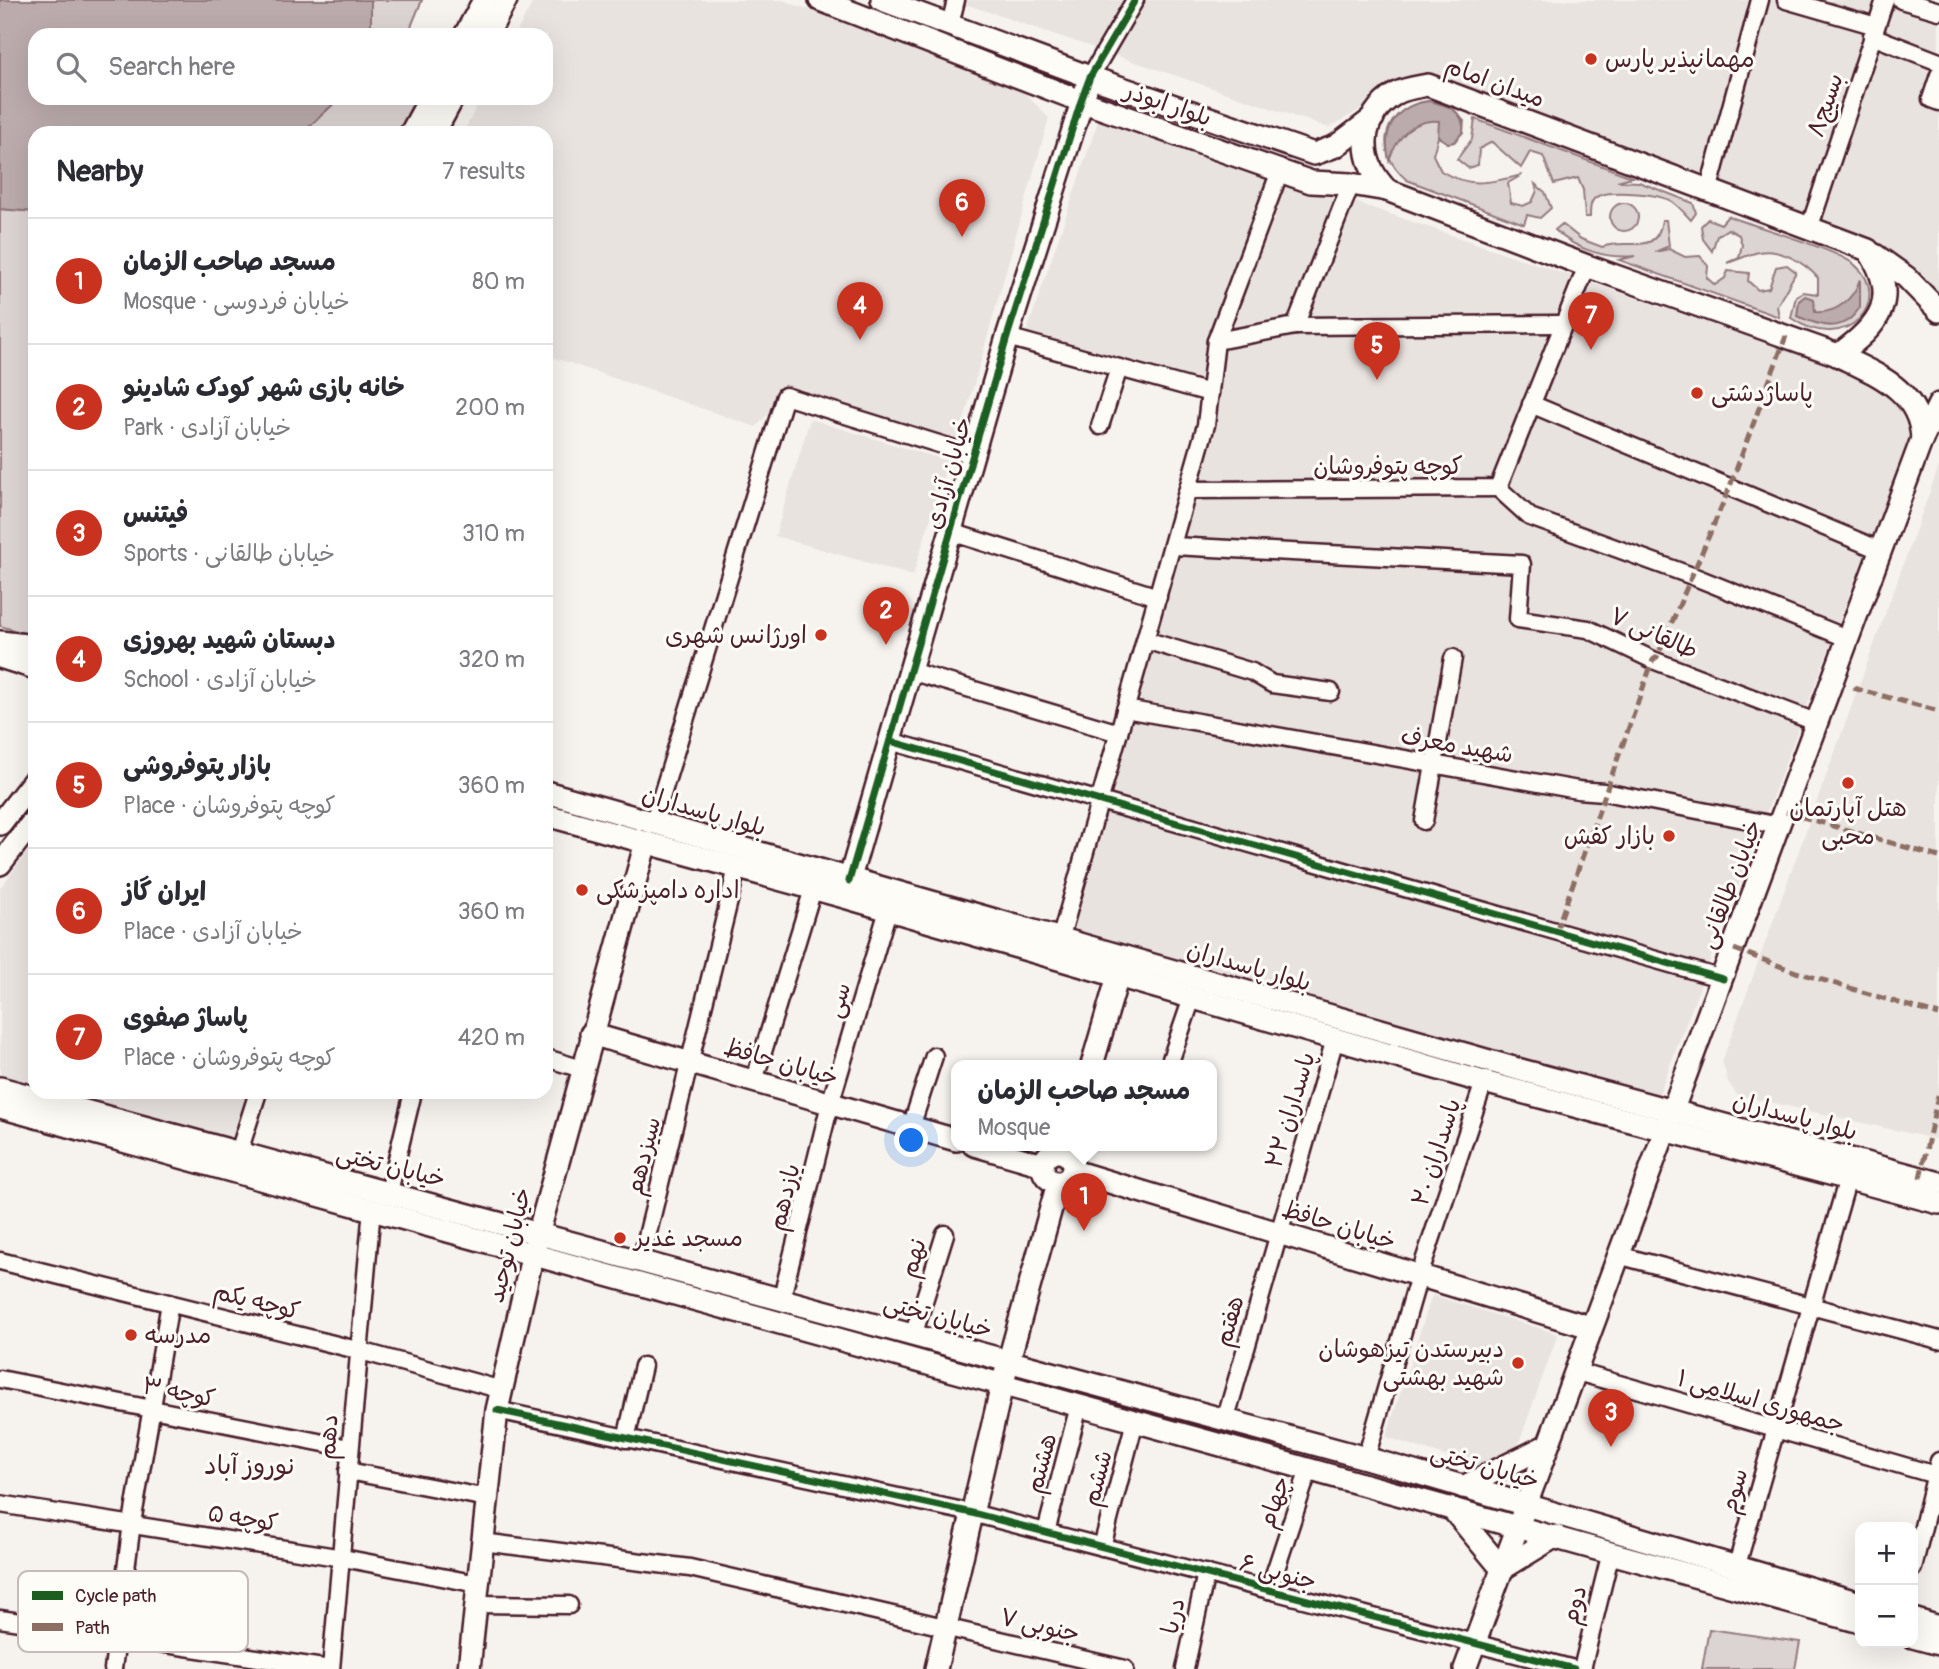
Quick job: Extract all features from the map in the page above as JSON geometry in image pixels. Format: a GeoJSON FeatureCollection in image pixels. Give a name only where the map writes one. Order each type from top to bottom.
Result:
{"type":"FeatureCollection","features":[{"type":"Feature","properties":{"kind":"main road"},"geometry":{"type":"LineString","coordinates":[[469,28],[484,0]]}},
{"type":"Feature","properties":{"kind":"main road"},"geometry":{"type":"LineString","coordinates":[[491,28],[506,0]]}},
{"type":"Feature","properties":{"kind":"main road","name":"بلوار ابوذر"},"geometry":{"type":"LineString","coordinates":[[820,0],[1081,101],[1311,182],[1351,184],[1387,190]]}},
{"type":"Feature","properties":{"kind":"main road","name":"بلوار ابوذر"},"geometry":{"type":"LineString","coordinates":[[882,0],[1090,77],[1314,154]]}},
{"type":"Feature","properties":{"kind":"main road","name":"خیابان آزادی"},"geometry":{"type":"LineString","coordinates":[[849,881],[1007,337],[1090,77]]}},
{"type":"Feature","properties":{"kind":"main road","name":"میدان امام"},"geometry":{"type":"LineString","coordinates":[[1373,118],[1382,104],[1399,92],[1428,85],[1709,188],[1868,250],[1906,277],[1937,306]]}},
{"type":"Feature","properties":{"kind":"main road"},"geometry":{"type":"LineString","coordinates":[[415,126],[426,105]]}},
{"type":"Feature","properties":{"kind":"main road"},"geometry":{"type":"LineString","coordinates":[[439,126],[449,105]]}},
{"type":"Feature","properties":{"kind":"main road"},"geometry":{"type":"LineString","coordinates":[[1311,182],[1319,178],[1322,169],[1321,160],[1314,154],[1336,146],[1373,118]]}},
{"type":"Feature","properties":{"kind":"main road"},"geometry":{"type":"LineString","coordinates":[[1373,118],[1364,154],[1375,177],[1387,190],[1587,266],[1837,355],[1900,389],[1917,410],[1922,439]]}},
{"type":"Feature","properties":{"kind":"main road"},"geometry":{"type":"LineString","coordinates":[[1837,355],[1864,336],[1884,306],[1885,281],[1868,250]]}},
{"type":"Feature","properties":{"kind":"main road","name":"خیابان طالقانی"},"geometry":{"type":"LineString","coordinates":[[1517,1527],[1922,439],[1939,404]]}},
{"type":"Feature","properties":{"kind":"main road"},"geometry":{"type":"LineString","coordinates":[[0,642],[28,645]]}},
{"type":"Feature","properties":{"kind":"main road"},"geometry":{"type":"LineString","coordinates":[[0,657],[28,665]]}},
{"type":"Feature","properties":{"kind":"main road"},"geometry":{"type":"LineString","coordinates":[[0,824],[28,788]]}},
{"type":"Feature","properties":{"kind":"main road","name":"بلوار پاسداران"},"geometry":{"type":"LineString","coordinates":[[553,795],[737,868],[1335,1039],[1399,1046],[1484,1082],[1939,1203]]}},
{"type":"Feature","properties":{"kind":"main road","name":"بلوار پاسداران"},"geometry":{"type":"LineString","coordinates":[[553,816],[649,833],[849,881],[1060,940],[1399,1046],[1674,1110],[1939,1183]]}},
{"type":"Feature","properties":{"kind":"main road"},"geometry":{"type":"LineString","coordinates":[[0,864],[28,828]]}},
{"type":"Feature","properties":{"kind":"main road","name":"خیابان توحید"},"geometry":{"type":"LineString","coordinates":[[469,1669],[500,1400],[536,1243],[591,1034],[649,833]]}},
{"type":"Feature","properties":{"kind":"main road"},"geometry":{"type":"LineString","coordinates":[[1093,1060],[1118,976]]}},
{"type":"Feature","properties":{"kind":"main road","name":"خیابان حافظ"},"geometry":{"type":"LineString","coordinates":[[591,1034],[951,1139]]}},
{"type":"Feature","properties":{"kind":"main road","name":"خیابان تختی"},"geometry":{"type":"LineString","coordinates":[[0,1088],[28,1096]]}},
{"type":"Feature","properties":{"kind":"main road","name":"خیابان تختی"},"geometry":{"type":"LineString","coordinates":[[39,1099],[239,1155],[389,1192],[536,1243],[1002,1385],[1855,1621]]}},
{"type":"Feature","properties":{"kind":"main road","name":"خیابان تختی"},"geometry":{"type":"LineString","coordinates":[[0,1107],[372,1208],[536,1243],[641,1261],[1366,1458],[1737,1564],[1855,1601]]}},
{"type":"Feature","properties":{"kind":"main road"},"geometry":{"type":"LineString","coordinates":[[995,1151],[1043,1165],[1045,1175],[1066,1163]]}},
{"type":"Feature","properties":{"kind":"main road"},"geometry":{"type":"LineString","coordinates":[[936,1669],[1002,1385],[1066,1163]]}},
{"type":"Feature","properties":{"kind":"main road","name":"خیابان حافظ"},"geometry":{"type":"LineString","coordinates":[[1066,1163],[1277,1234],[1590,1327]]}},
{"type":"Feature","properties":{"kind":"main road"},"geometry":{"type":"LineString","coordinates":[[1462,1487],[1546,1446]]}},
{"type":"Feature","properties":{"kind":"main road"},"geometry":{"type":"LineString","coordinates":[[1453,1510],[1502,1569]]}},
{"type":"Feature","properties":{"kind":"main road"},"geometry":{"type":"LineString","coordinates":[[1465,1669],[1517,1527]]}},
{"type":"Feature","properties":{"kind":"main road"},"geometry":{"type":"LineString","coordinates":[[1502,1569],[1556,1536]]}},
{"type":"Feature","properties":{"kind":"main road"},"geometry":{"type":"LineString","coordinates":[[1918,1621],[1939,1627]]}},
{"type":"Feature","properties":{"kind":"main road"},"geometry":{"type":"LineString","coordinates":[[1918,1638],[1939,1644]]}},
{"type":"Feature","properties":{"kind":"street"},"geometry":{"type":"LineString","coordinates":[[950,25],[956,0]]}},
{"type":"Feature","properties":{"kind":"street"},"geometry":{"type":"LineString","coordinates":[[1090,77],[1135,0]]}},
{"type":"Feature","properties":{"kind":"street"},"geometry":{"type":"LineString","coordinates":[[1709,188],[1760,0]]}},
{"type":"Feature","properties":{"kind":"street"},"geometry":{"type":"LineString","coordinates":[[1786,0],[1874,31],[1939,62]]}},
{"type":"Feature","properties":{"kind":"street","name":"بسیج۸"},"geometry":{"type":"LineString","coordinates":[[1810,226],[1885,0]]}},
{"type":"Feature","properties":{"kind":"street"},"geometry":{"type":"LineString","coordinates":[[1901,0],[1939,11]]}},
{"type":"Feature","properties":{"kind":"street"},"geometry":{"type":"LineString","coordinates":[[1939,75],[1931,99],[1939,102]]}},
{"type":"Feature","properties":{"kind":"street"},"geometry":{"type":"LineString","coordinates":[[1060,940],[1206,425],[1216,341],[1280,170]]}},
{"type":"Feature","properties":{"kind":"street"},"geometry":{"type":"LineString","coordinates":[[1295,326],[1351,184]]}},
{"type":"Feature","properties":{"kind":"street","name":"کوچه پتوفروشان"},"geometry":{"type":"LineString","coordinates":[[1189,490],[1498,488],[1587,266]]}},
{"type":"Feature","properties":{"kind":"street"},"geometry":{"type":"LineString","coordinates":[[1216,341],[1295,326],[1564,324]]}},
{"type":"Feature","properties":{"kind":"street"},"geometry":{"type":"LineString","coordinates":[[1007,337],[1210,393]]}},
{"type":"Feature","properties":{"kind":"street"},"geometry":{"type":"LineString","coordinates":[[1100,426],[1119,368]]}},
{"type":"Feature","properties":{"kind":"street"},"geometry":{"type":"LineString","coordinates":[[649,833],[785,396],[974,455]]}},
{"type":"Feature","properties":{"kind":"street"},"geometry":{"type":"LineString","coordinates":[[1531,404],[1882,551]]}},
{"type":"Feature","properties":{"kind":"street"},"geometry":{"type":"LineString","coordinates":[[1498,488],[1530,517],[1849,639]]}},
{"type":"Feature","properties":{"kind":"street"},"geometry":{"type":"LineString","coordinates":[[951,532],[1158,597]]}},
{"type":"Feature","properties":{"kind":"street","name":"طالقانی ۷"},"geometry":{"type":"LineString","coordinates":[[1173,546],[1522,564],[1518,619],[1588,629],[1653,660],[1818,723]]}},
{"type":"Feature","properties":{"kind":"street"},"geometry":{"type":"LineString","coordinates":[[1145,640],[1252,672],[1272,684],[1331,692]]}},
{"type":"Feature","properties":{"kind":"street"},"geometry":{"type":"LineString","coordinates":[[1424,821],[1452,658]]}},
{"type":"Feature","properties":{"kind":"street"},"geometry":{"type":"LineString","coordinates":[[910,671],[1119,733]]}},
{"type":"Feature","properties":{"kind":"street","name":"شهید معرف"},"geometry":{"type":"LineString","coordinates":[[1125,709],[1578,790],[1604,792],[1780,826]]}},
{"type":"Feature","properties":{"kind":"street"},"geometry":{"type":"LineString","coordinates":[[890,741],[1723,979]]}},
{"type":"Feature","properties":{"kind":"street","name":"سیزدهم"},"geometry":{"type":"LineString","coordinates":[[641,1261],[737,868]]}},
{"type":"Feature","properties":{"kind":"street"},"geometry":{"type":"LineString","coordinates":[[754,1081],[813,889]]}},
{"type":"Feature","properties":{"kind":"street","name":"سی"},"geometry":{"type":"LineString","coordinates":[[830,1104],[888,910]]}},
{"type":"Feature","properties":{"kind":"street"},"geometry":{"type":"LineString","coordinates":[[1171,1060],[1192,998]]}},
{"type":"Feature","properties":{"kind":"street","name":"پاسداران ۲۲"},"geometry":{"type":"LineString","coordinates":[[1277,1234],[1335,1039]]}},
{"type":"Feature","properties":{"kind":"street"},"geometry":{"type":"LineString","coordinates":[[911,1127],[934,1056]]}},
{"type":"Feature","properties":{"kind":"street"},"geometry":{"type":"LineString","coordinates":[[553,1060],[582,1069]]}},
{"type":"Feature","properties":{"kind":"street","name":"پاسداران ۲۰"},"geometry":{"type":"LineString","coordinates":[[1366,1458],[1419,1276],[1484,1082]]}},
{"type":"Feature","properties":{"kind":"street"},"geometry":{"type":"LineString","coordinates":[[239,1155],[256,1099]]}},
{"type":"Feature","properties":{"kind":"street"},"geometry":{"type":"LineString","coordinates":[[389,1192],[411,1099]]}},
{"type":"Feature","properties":{"kind":"street","name":"یازدهم"},"geometry":{"type":"LineString","coordinates":[[781,1301],[830,1104]]}},
{"type":"Feature","properties":{"kind":"street","name":"سوم"},"geometry":{"type":"LineString","coordinates":[[1737,1564],[1848,1178]]}},
{"type":"Feature","properties":{"kind":"street","name":"دهم"},"geometry":{"type":"LineString","coordinates":[[330,1669],[343,1558],[349,1448],[372,1208]]}},
{"type":"Feature","properties":{"kind":"street","name":"نهم"},"geometry":{"type":"LineString","coordinates":[[913,1336],[945,1234]]}},
{"type":"Feature","properties":{"kind":"street","name":"هفتم"},"geometry":{"type":"LineString","coordinates":[[1225,1420],[1277,1234]]}},
{"type":"Feature","properties":{"kind":"street"},"geometry":{"type":"LineString","coordinates":[[1618,1255],[1939,1340]]}},
{"type":"Feature","properties":{"kind":"street","name":"کوچه یکم"},"geometry":{"type":"LineString","coordinates":[[0,1261],[358,1350],[500,1400],[626,1439]]}},
{"type":"Feature","properties":{"kind":"street"},"geometry":{"type":"LineString","coordinates":[[126,1571],[170,1303]]}},
{"type":"Feature","properties":{"kind":"street"},"geometry":{"type":"LineString","coordinates":[[626,1439],[643,1366]]}},
{"type":"Feature","properties":{"kind":"street","name":"جمهوری اسلامی ۱"},"geometry":{"type":"LineString","coordinates":[[1574,1371],[1774,1429],[1938,1471]]}},
{"type":"Feature","properties":{"kind":"street","name":"کوچه ۳"},"geometry":{"type":"LineString","coordinates":[[0,1379],[349,1448]]}},
{"type":"Feature","properties":{"kind":"street","name":"هشتم"},"geometry":{"type":"LineString","coordinates":[[1046,1532],[1079,1406]]}},
{"type":"Feature","properties":{"kind":"street","name":"ششم"},"geometry":{"type":"LineString","coordinates":[[1102,1547],[1135,1420]]}},
{"type":"Feature","properties":{"kind":"street","name":"۶ جنوبی"},"geometry":{"type":"LineString","coordinates":[[626,1439],[972,1513],[1574,1669]]}},
{"type":"Feature","properties":{"kind":"street","name":"چهام"},"geometry":{"type":"LineString","coordinates":[[1269,1590],[1309,1469]]}},
{"type":"Feature","properties":{"kind":"street"},"geometry":{"type":"LineString","coordinates":[[348,1471],[487,1498]]}},
{"type":"Feature","properties":{"kind":"street"},"geometry":{"type":"LineString","coordinates":[[1918,1549],[1938,1471]]}},
{"type":"Feature","properties":{"kind":"street","name":"کوچه ۵"},"geometry":{"type":"LineString","coordinates":[[0,1504],[343,1558],[477,1594],[569,1605]]}},
{"type":"Feature","properties":{"kind":"street","name":"۷ جنوبی"},"geometry":{"type":"LineString","coordinates":[[482,1542],[690,1568],[1125,1669]]}},
{"type":"Feature","properties":{"kind":"street","name":"دوم"},"geometry":{"type":"LineString","coordinates":[[1582,1669],[1611,1552]]}},
{"type":"Feature","properties":{"kind":"street","name":"دریا"},"geometry":{"type":"LineString","coordinates":[[1185,1669],[1206,1573]]}},
{"type":"Feature","properties":{"kind":"street"},"geometry":{"type":"LineString","coordinates":[[0,1619],[18,1622]]}},
{"type":"Feature","properties":{"kind":"street"},"geometry":{"type":"LineString","coordinates":[[217,1652],[330,1669]]}},
{"type":"Feature","properties":{"kind":"shaded area"},"geometry":{"type":"Polygon","coordinates":[[[0,0],[371,0],[371,28],[28,28],[28,105],[332,105],[310,126],[28,126],[28,211],[0,209],[0,0]]]}},
{"type":"Feature","properties":{"kind":"shaded area"},"geometry":{"type":"Polygon","coordinates":[[[371,0],[422,0],[410,28],[371,28],[371,0]]]}},
{"type":"Feature","properties":{"kind":"shaded area"},"geometry":{"type":"Polygon","coordinates":[[[534,0],[783,0],[1022,90],[1049,118],[959,438],[785,396],[756,427],[553,357],[553,126],[467,126],[477,105],[553,105],[553,28],[519,28],[534,0]]]}},
{"type":"Feature","properties":{"kind":"shaded area"},"geometry":{"type":"Polygon","coordinates":[[[953,0],[1939,0],[1939,311],[1868,250],[1428,85],[1371,103],[1329,128],[953,0]]]}},
{"type":"Feature","properties":{"kind":"shaded area"},"geometry":{"type":"Polygon","coordinates":[[[1429,101],[1455,111],[1464,121],[1463,132],[1454,142],[1448,143],[1438,137],[1433,155],[1441,171],[1471,182],[1491,182],[1522,175],[1508,183],[1511,203],[1523,206],[1532,202],[1537,191],[1535,184],[1545,192],[1551,208],[1540,218],[1527,215],[1524,224],[1407,180],[1396,169],[1389,156],[1386,144],[1388,132],[1393,121],[1402,112],[1429,101]]]}},
{"type":"Feature","properties":{"kind":"shaded area"},"geometry":{"type":"Polygon","coordinates":[[[1429,101],[1454,110],[1461,119],[1463,132],[1454,142],[1448,143],[1438,136],[1439,121],[1421,123],[1401,137],[1389,160],[1387,138],[1394,120],[1408,107],[1429,101]]]}},
{"type":"Feature","properties":{"kind":"shaded area"},"geometry":{"type":"Polygon","coordinates":[[[332,105],[412,105],[402,126],[310,126],[332,105]]]}},
{"type":"Feature","properties":{"kind":"shaded area"},"geometry":{"type":"Polygon","coordinates":[[[1099,118],[1270,181],[1210,393],[1025,337],[1099,118]]]}},
{"type":"Feature","properties":{"kind":"shaded area"},"geometry":{"type":"Polygon","coordinates":[[[1475,119],[1632,177],[1617,181],[1639,182],[1693,203],[1696,213],[1691,220],[1671,201],[1647,195],[1616,193],[1595,198],[1590,217],[1585,217],[1583,190],[1578,178],[1554,184],[1543,156],[1530,152],[1521,168],[1492,142],[1479,149],[1478,165],[1468,168],[1457,159],[1472,139],[1475,119]]]}},
{"type":"Feature","properties":{"kind":"shaded area"},"geometry":{"type":"Polygon","coordinates":[[[1282,177],[1826,363],[1897,394],[1910,411],[1910,436],[1658,1097],[1060,940],[1221,341],[1282,177]]]}},
{"type":"Feature","properties":{"kind":"shaded area"},"geometry":{"type":"Polygon","coordinates":[[[1624,203],[1634,207],[1638,217],[1634,227],[1624,231],[1614,227],[1610,217],[1614,207],[1624,203]]]}},
{"type":"Feature","properties":{"kind":"shaded area"},"geometry":{"type":"Polygon","coordinates":[[[0,209],[28,211],[28,634],[0,626],[0,209]]]}},
{"type":"Feature","properties":{"kind":"shaded area"},"geometry":{"type":"Polygon","coordinates":[[[1728,216],[1814,246],[1855,265],[1866,279],[1869,293],[1867,307],[1859,319],[1847,327],[1831,331],[1812,328],[1791,318],[1796,296],[1803,292],[1818,294],[1818,278],[1799,262],[1776,252],[1759,252],[1727,263],[1739,257],[1742,245],[1739,235],[1728,229],[1717,236],[1712,251],[1703,239],[1701,226],[1708,219],[1721,224],[1728,216]]]}},
{"type":"Feature","properties":{"kind":"shaded area"},"geometry":{"type":"Polygon","coordinates":[[[1662,220],[1666,220],[1669,246],[1655,252],[1669,249],[1685,257],[1700,256],[1708,266],[1707,278],[1715,285],[1725,278],[1728,271],[1749,273],[1748,281],[1758,290],[1769,288],[1776,267],[1787,265],[1796,272],[1777,306],[1779,317],[1619,260],[1635,256],[1592,252],[1572,243],[1555,230],[1562,224],[1581,239],[1602,247],[1639,244],[1654,239],[1662,220]]]}},
{"type":"Feature","properties":{"kind":"shaded area"},"geometry":{"type":"Polygon","coordinates":[[[1860,279],[1860,307],[1846,321],[1832,326],[1797,316],[1799,301],[1805,296],[1814,299],[1815,312],[1837,308],[1849,299],[1860,279]]]}},
{"type":"Feature","properties":{"kind":"shaded area"},"geometry":{"type":"Polygon","coordinates":[[[810,419],[948,461],[913,576],[775,536],[810,419]]]}},
{"type":"Feature","properties":{"kind":"shaded area"},"geometry":{"type":"Polygon","coordinates":[[[1939,466],[1939,1140],[1737,1095],[1728,1082],[1722,1061],[1939,466]]]}},
{"type":"Feature","properties":{"kind":"shaded area"},"geometry":{"type":"Polygon","coordinates":[[[28,851],[28,1085],[0,1078],[0,888],[28,851]]]}},
{"type":"Feature","properties":{"kind":"shaded area"},"geometry":{"type":"Polygon","coordinates":[[[79,1099],[251,1099],[237,1141],[79,1099]]]}},
{"type":"Feature","properties":{"kind":"shaded area"},"geometry":{"type":"Polygon","coordinates":[[[1058,1152],[1068,1156],[1072,1166],[1068,1176],[1058,1180],[1048,1176],[1044,1166],[1048,1156],[1058,1152]]]}},
{"type":"Feature","properties":{"kind":"shaded area"},"geometry":{"type":"Polygon","coordinates":[[[1432,1295],[1558,1334],[1518,1446],[1476,1466],[1386,1437],[1432,1295]]]}},
{"type":"Feature","properties":{"kind":"shaded area"},"geometry":{"type":"Polygon","coordinates":[[[1709,1629],[1800,1642],[1795,1669],[1702,1669],[1709,1629]]]}},
{"type":"Feature","properties":{"kind":"marked path"},"geometry":{"type":"LineString","coordinates":[[1556,931],[1653,660],[1657,657],[1729,489],[1786,336]]}},
{"type":"Feature","properties":{"kind":"marked path"},"geometry":{"type":"LineString","coordinates":[[1853,688],[1939,711]]}},
{"type":"Feature","properties":{"kind":"marked path"},"geometry":{"type":"LineString","coordinates":[[1786,812],[1939,857]]}},
{"type":"Feature","properties":{"kind":"marked path"},"geometry":{"type":"LineString","coordinates":[[1734,949],[1796,972],[1939,1015]]}},
{"type":"Feature","properties":{"kind":"marked path"},"geometry":{"type":"LineString","coordinates":[[1920,1178],[1939,1091]]}},
{"type":"Feature","properties":{"kind":"cycle path"},"geometry":{"type":"LineString","coordinates":[[849,881],[1007,337],[1081,101],[1090,77],[1135,0]]}},
{"type":"Feature","properties":{"kind":"cycle path"},"geometry":{"type":"LineString","coordinates":[[890,741],[1723,979]]}},
{"type":"Feature","properties":{"kind":"cycle path"},"geometry":{"type":"LineString","coordinates":[[497,1410],[972,1513],[1574,1669]]}},
{"type":"Feature","properties":{"kind":"place","name":"مهمانپذیر پارس"},"geometry":{"type":"Point","coordinates":[1591,59]}},
{"type":"Feature","properties":{"kind":"place","name":"ایران گاز"},"geometry":{"type":"Point","coordinates":[962,237]}},
{"type":"Feature","properties":{"kind":"place","name":"دبستان شهید بهروزی"},"geometry":{"type":"Point","coordinates":[860,340]}},
{"type":"Feature","properties":{"kind":"place","name":"پاساژ صفوی"},"geometry":{"type":"Point","coordinates":[1591,350]}},
{"type":"Feature","properties":{"kind":"place","name":"بازار پتوفروشی"},"geometry":{"type":"Point","coordinates":[1377,380]}},
{"type":"Feature","properties":{"kind":"place","name":"پاساژدشتی"},"geometry":{"type":"Point","coordinates":[1697,393]}},
{"type":"Feature","properties":{"kind":"place","name":"اورژانس شهری"},"geometry":{"type":"Point","coordinates":[821,635]}},
{"type":"Feature","properties":{"kind":"place","name":"خانه بازی شهر کودک شادینو"},"geometry":{"type":"Point","coordinates":[886,645]}},
{"type":"Feature","properties":{"kind":"place","name":"هتل آپارتمان محبی"},"geometry":{"type":"Point","coordinates":[1848,783]}},
{"type":"Feature","properties":{"kind":"place","name":"بازار کفش"},"geometry":{"type":"Point","coordinates":[1669,836]}},
{"type":"Feature","properties":{"kind":"place","name":"اداره دامپزشکی"},"geometry":{"type":"Point","coordinates":[582,890]}},
{"type":"Feature","properties":{"kind":"place","name":"مسجد صاحب الزمان"},"geometry":{"type":"Point","coordinates":[1084,1231]}},
{"type":"Feature","properties":{"kind":"place","name":"مسجد غدیر"},"geometry":{"type":"Point","coordinates":[620,1238]}},
{"type":"Feature","properties":{"kind":"place","name":"مدرسه"},"geometry":{"type":"Point","coordinates":[131,1335]}},
{"type":"Feature","properties":{"kind":"place","name":"دبیرستدن تیزهوشان شهید بهشتی"},"geometry":{"type":"Point","coordinates":[1518,1363]}},
{"type":"Feature","properties":{"kind":"place","name":"فیتنس"},"geometry":{"type":"Point","coordinates":[1611,1447]}},
{"type":"Feature","properties":{"kind":"district","name":"نوروز آباد"},"geometry":{"type":"Point","coordinates":[250,1465]}}]}
